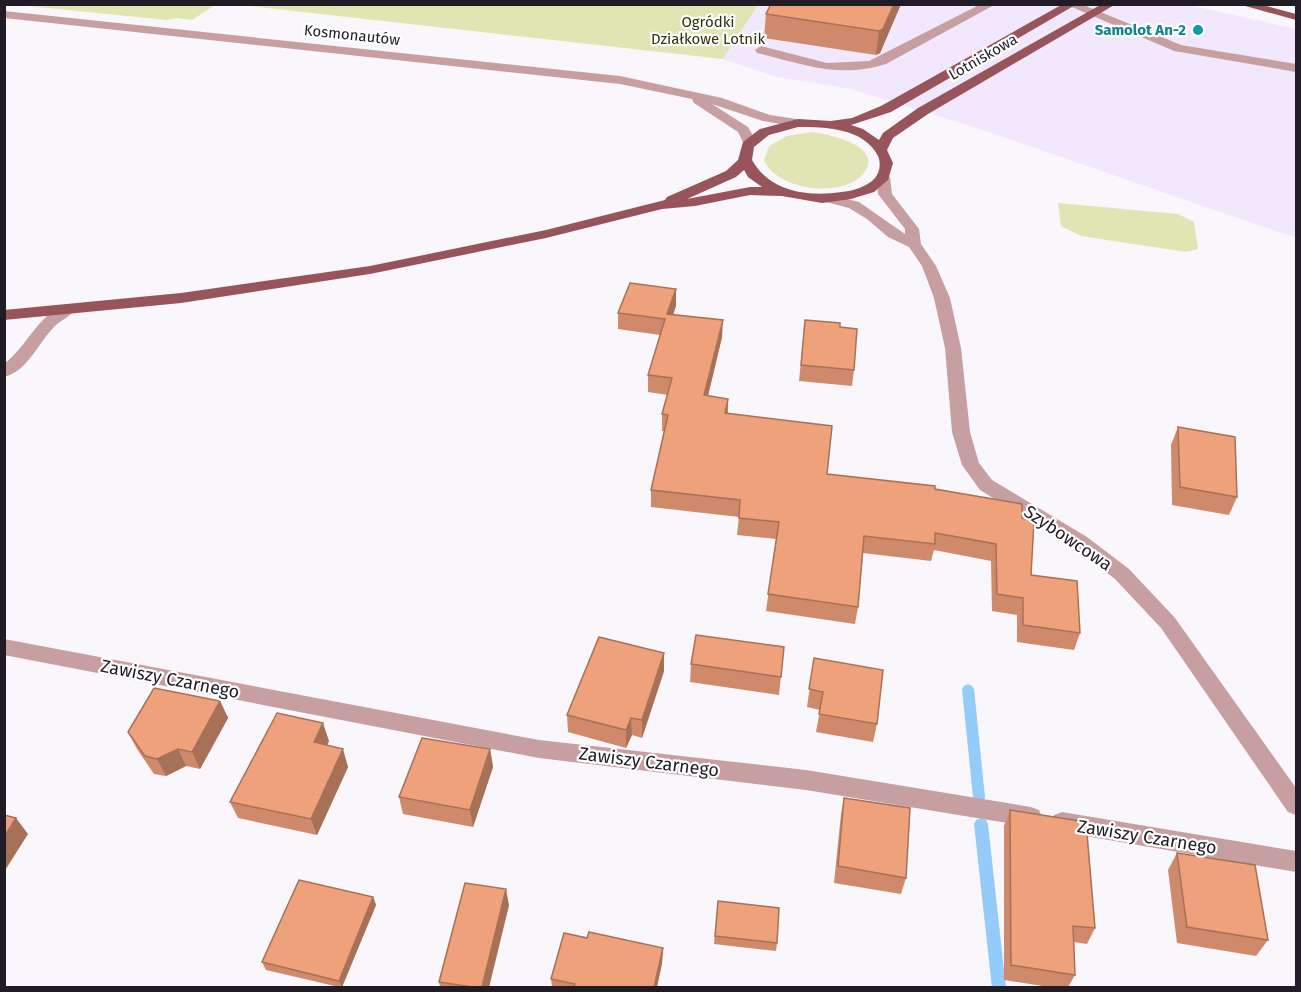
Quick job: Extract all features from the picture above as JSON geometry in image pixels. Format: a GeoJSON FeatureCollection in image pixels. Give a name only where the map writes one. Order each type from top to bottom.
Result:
{"type":"FeatureCollection","features":[{"type":"Feature","properties":{"kind":"main road","name":"Lotniskowa"},"geometry":{"type":"LineString","coordinates":[[881,149],[888,136],[912,118],[1111,4]]}},
{"type":"Feature","properties":{"kind":"main road"},"geometry":{"type":"LineString","coordinates":[[1243,4],[1296,16]]}},
{"type":"Feature","properties":{"kind":"main road","name":"Lotniskowa"},"geometry":{"type":"LineString","coordinates":[[831,125],[855,121],[886,109],[1071,5]]}},
{"type":"Feature","properties":{"kind":"main road"},"geometry":{"type":"LineString","coordinates":[[798,123],[831,125],[860,134],[881,149],[886,159],[887,168],[883,177],[862,192],[831,199],[796,197],[781,192],[756,178],[748,170],[745,152],[750,143],[769,130],[798,123]]}},
{"type":"Feature","properties":{"kind":"main road"},"geometry":{"type":"LineString","coordinates":[[662,205],[685,192],[731,174],[745,161]]}},
{"type":"Feature","properties":{"kind":"main road"},"geometry":{"type":"LineString","coordinates":[[4,315],[181,298],[370,270],[546,234],[662,205],[695,202],[750,191],[781,192]]}},
{"type":"Feature","properties":{"kind":"street"},"geometry":{"type":"LineString","coordinates":[[760,50],[827,67],[872,65],[991,4]]}},
{"type":"Feature","properties":{"kind":"street"},"geometry":{"type":"LineString","coordinates":[[1071,5],[1178,48],[1296,68]]}},
{"type":"Feature","properties":{"kind":"street","name":"Kosmonautów"},"geometry":{"type":"LineString","coordinates":[[4,14],[620,80],[722,102],[768,118],[798,123]]}},
{"type":"Feature","properties":{"kind":"street","name":"Kosmonautów"},"geometry":{"type":"LineString","coordinates":[[694,97],[743,130],[750,143]]}},
{"type":"Feature","properties":{"kind":"street","name":"Szybowcowa"},"geometry":{"type":"LineString","coordinates":[[883,177],[885,194],[912,229],[914,244],[929,266],[942,298],[953,348],[961,432],[971,465],[986,485],[1080,542],[1122,574],[1168,623],[1296,805]]}},
{"type":"Feature","properties":{"kind":"street","name":"Szybowcowa"},"geometry":{"type":"LineString","coordinates":[[831,199],[854,205],[872,216],[893,234],[914,244]]}},
{"type":"Feature","properties":{"kind":"street"},"geometry":{"type":"LineString","coordinates":[[4,372],[20,360],[49,323],[68,309]]}},
{"type":"Feature","properties":{"kind":"street","name":"Zawiszy Czarnego"},"geometry":{"type":"LineString","coordinates":[[4,647],[539,749],[806,780],[1296,862]]}},
{"type":"Feature","properties":{"kind":"shaded area"},"geometry":{"type":"Polygon","coordinates":[[[1185,4],[1296,29],[1296,238],[980,129],[851,89],[777,77],[723,59],[758,5],[1185,4]]]}},
{"type":"Feature","properties":{"kind":"green space"},"geometry":{"type":"Polygon","coordinates":[[[215,4],[192,20],[177,18],[167,20],[18,5],[215,4]]]}},
{"type":"Feature","properties":{"kind":"green space","name":"Ogródki Działkowe Lotnik"},"geometry":{"type":"Polygon","coordinates":[[[758,4],[723,59],[241,5],[758,4]]]}},
{"type":"Feature","properties":{"kind":"green space"},"geometry":{"type":"Polygon","coordinates":[[[812,132],[830,135],[861,149],[867,156],[868,164],[863,174],[853,182],[840,187],[810,188],[781,178],[771,170],[764,160],[769,146],[787,136],[812,132]]]}},
{"type":"Feature","properties":{"kind":"green space"},"geometry":{"type":"Polygon","coordinates":[[[1058,203],[1178,214],[1194,222],[1198,249],[1186,252],[1081,236],[1061,226],[1058,203]]]}},
{"type":"Feature","properties":{"kind":"building"},"geometry":{"type":"Polygon","coordinates":[[[771,4],[894,4],[883,29],[879,31],[766,14],[771,4]]]}},
{"type":"Feature","properties":{"kind":"building"},"geometry":{"type":"Polygon","coordinates":[[[630,283],[676,289],[667,314],[723,320],[704,395],[728,399],[725,413],[832,426],[827,474],[935,486],[935,489],[1022,504],[1022,518],[1034,521],[1031,575],[1077,581],[1080,633],[1023,625],[1023,598],[997,594],[996,544],[935,533],[935,544],[864,536],[858,607],[768,594],[779,522],[739,518],[740,500],[651,490],[668,415],[662,414],[672,378],[648,375],[665,319],[618,313],[630,283]]]}},
{"type":"Feature","properties":{"kind":"building"},"geometry":{"type":"Polygon","coordinates":[[[805,320],[840,323],[840,327],[857,329],[854,370],[801,365],[805,320]]]}},
{"type":"Feature","properties":{"kind":"building"},"geometry":{"type":"Polygon","coordinates":[[[1178,427],[1235,437],[1237,497],[1180,487],[1178,427]]]}},
{"type":"Feature","properties":{"kind":"building"},"geometry":{"type":"Polygon","coordinates":[[[696,635],[784,647],[781,677],[691,664],[696,635]]]}},
{"type":"Feature","properties":{"kind":"building"},"geometry":{"type":"Polygon","coordinates":[[[599,637],[664,653],[642,720],[631,718],[626,730],[567,715],[599,637]]]}},
{"type":"Feature","properties":{"kind":"building"},"geometry":{"type":"Polygon","coordinates":[[[814,658],[883,670],[877,724],[819,714],[823,692],[809,689],[814,658]]]}},
{"type":"Feature","properties":{"kind":"building"},"geometry":{"type":"Polygon","coordinates":[[[154,688],[220,701],[192,752],[178,749],[157,759],[145,756],[128,732],[154,688]]]}},
{"type":"Feature","properties":{"kind":"building"},"geometry":{"type":"Polygon","coordinates":[[[277,713],[323,723],[314,742],[343,749],[311,819],[230,802],[277,713]]]}},
{"type":"Feature","properties":{"kind":"building"},"geometry":{"type":"Polygon","coordinates":[[[422,738],[490,749],[470,810],[399,797],[422,738]]]}},
{"type":"Feature","properties":{"kind":"building"},"geometry":{"type":"Polygon","coordinates":[[[844,798],[910,808],[906,878],[838,866],[844,798]]]}},
{"type":"Feature","properties":{"kind":"building"},"geometry":{"type":"Polygon","coordinates":[[[1010,810],[1086,822],[1095,928],[1073,926],[1075,975],[1011,965],[1010,810]]]}},
{"type":"Feature","properties":{"kind":"building"},"geometry":{"type":"Polygon","coordinates":[[[4,815],[16,818],[4,837],[4,815]]]}},
{"type":"Feature","properties":{"kind":"building"},"geometry":{"type":"Polygon","coordinates":[[[1177,853],[1255,865],[1268,940],[1187,927],[1177,853]]]}},
{"type":"Feature","properties":{"kind":"building"},"geometry":{"type":"Polygon","coordinates":[[[299,880],[373,897],[339,981],[262,962],[299,880]]]}},
{"type":"Feature","properties":{"kind":"building"},"geometry":{"type":"Polygon","coordinates":[[[465,883],[506,889],[482,987],[439,982],[465,883]]]}},
{"type":"Feature","properties":{"kind":"building"},"geometry":{"type":"Polygon","coordinates":[[[718,901],[779,908],[777,943],[715,936],[718,901]]]}},
{"type":"Feature","properties":{"kind":"building"},"geometry":{"type":"Polygon","coordinates":[[[589,932],[663,948],[654,987],[574,987],[575,984],[551,979],[564,933],[587,938],[589,932]]]}},
{"type":"Feature","properties":{"kind":"waterway"},"geometry":{"type":"LineString","coordinates":[[968,689],[979,797]]}},
{"type":"Feature","properties":{"kind":"waterway"},"geometry":{"type":"LineString","coordinates":[[981,824],[999,988]]}},
{"type":"Feature","properties":{"kind":"place","name":"Samolot An-2"},"geometry":{"type":"Point","coordinates":[1198,30]}}]}
